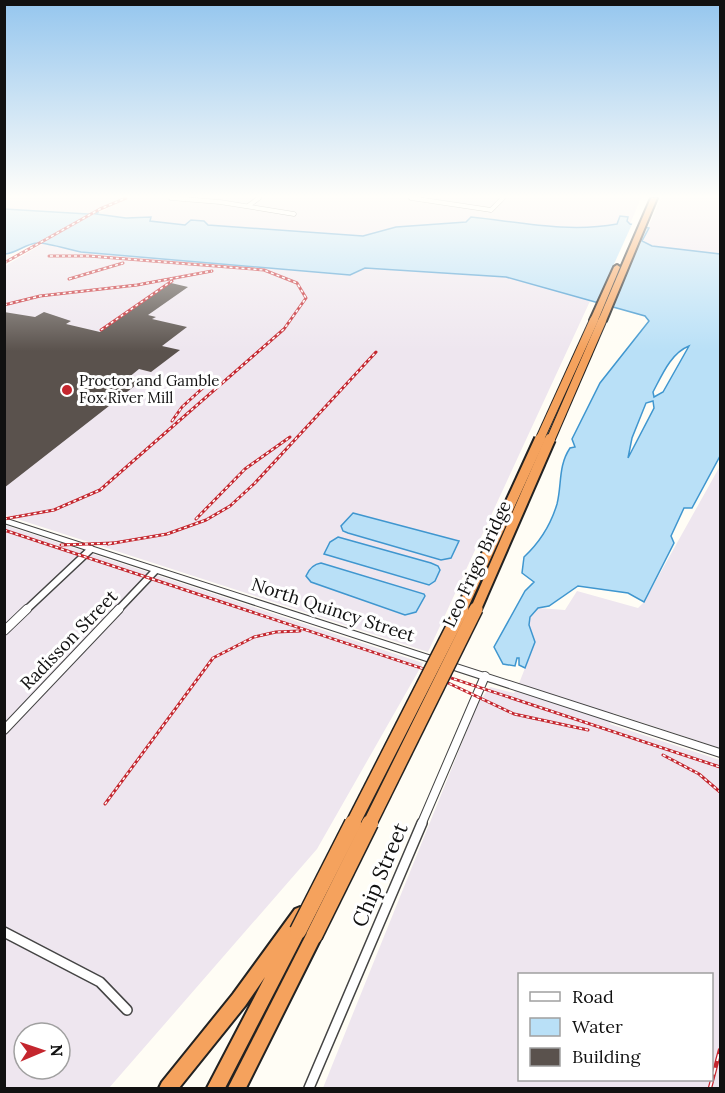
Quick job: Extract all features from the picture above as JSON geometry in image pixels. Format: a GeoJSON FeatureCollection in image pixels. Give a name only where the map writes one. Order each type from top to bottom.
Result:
{"type":"FeatureCollection","features":[{"type":"Feature","properties":{"kind":"highway"},"geometry":{"type":"LineString","coordinates":[[216,1089],[301,931],[489,554],[625,249]]}},
{"type":"Feature","properties":{"kind":"highway","name":"Leo Frigo Bridge"},"geometry":{"type":"LineString","coordinates":[[301,931],[445,674],[503,551],[632,249]]}},
{"type":"Feature","properties":{"kind":"highway"},"geometry":{"type":"LineString","coordinates":[[168,1089],[239,1000],[301,931]]}},
{"type":"Feature","properties":{"kind":"highway"},"geometry":{"type":"LineString","coordinates":[[237,1089],[301,931]]}},
{"type":"Feature","properties":{"kind":"street","name":"North Quincy Street"},"geometry":{"type":"LineString","coordinates":[[4,520],[720,753]]}},
{"type":"Feature","properties":{"kind":"street"},"geometry":{"type":"LineString","coordinates":[[4,630],[91,549]]}},
{"type":"Feature","properties":{"kind":"street","name":"Radisson Street"},"geometry":{"type":"LineString","coordinates":[[4,729],[155,571]]}},
{"type":"Feature","properties":{"kind":"street","name":"Chip Street"},"geometry":{"type":"LineString","coordinates":[[309,1089],[485,676]]}},
{"type":"Feature","properties":{"kind":"street"},"geometry":{"type":"LineString","coordinates":[[4,932],[100,982],[127,1010]]}},
{"type":"Feature","properties":{"kind":"shaded area"},"geometry":{"type":"Polygon","coordinates":[[[34,249],[69,249],[81,252],[350,275],[365,268],[506,277],[591,299],[428,652],[5,515],[5,266],[34,249]]]}},
{"type":"Feature","properties":{"kind":"shaded area"},"geometry":{"type":"Polygon","coordinates":[[[678,249],[720,249],[720,254],[678,249]]]}},
{"type":"Feature","properties":{"kind":"shaded area"},"geometry":{"type":"Polygon","coordinates":[[[720,466],[720,748],[613,713],[610,724],[720,760],[720,1088],[323,1088],[478,703],[490,687],[514,693],[520,681],[535,642],[529,625],[530,617],[538,608],[565,610],[577,591],[638,608],[644,602],[720,466]]]}},
{"type":"Feature","properties":{"kind":"shaded area"},"geometry":{"type":"Polygon","coordinates":[[[5,525],[423,663],[317,849],[109,1088],[5,1088],[5,525]]]}},
{"type":"Feature","properties":{"kind":"water"},"geometry":{"type":"Polygon","coordinates":[[[5,249],[20,249],[5,254],[5,249]]]}},
{"type":"Feature","properties":{"kind":"water"},"geometry":{"type":"Polygon","coordinates":[[[69,249],[678,249],[720,254],[720,456],[692,508],[684,508],[671,536],[674,543],[644,602],[628,593],[578,586],[549,606],[538,608],[530,617],[529,625],[535,642],[525,668],[519,665],[519,658],[515,666],[503,664],[494,647],[525,591],[534,582],[522,573],[524,557],[535,546],[551,519],[559,497],[566,455],[570,448],[575,447],[572,439],[600,383],[649,321],[645,316],[506,277],[365,268],[350,275],[81,252],[69,249]],[[689,346],[677,354],[668,365],[653,392],[654,397],[663,392],[689,346]],[[653,401],[646,403],[632,438],[628,458],[654,408],[653,401]]]}},
{"type":"Feature","properties":{"kind":"water"},"geometry":{"type":"Polygon","coordinates":[[[353,513],[459,541],[451,558],[441,560],[343,531],[341,526],[353,513]]]}},
{"type":"Feature","properties":{"kind":"water"},"geometry":{"type":"Polygon","coordinates":[[[338,537],[431,563],[438,566],[440,570],[435,581],[429,585],[324,554],[330,542],[338,537]]]}},
{"type":"Feature","properties":{"kind":"water"},"geometry":{"type":"Polygon","coordinates":[[[321,563],[425,596],[416,612],[405,615],[311,582],[306,576],[307,573],[321,563]]]}},
{"type":"Feature","properties":{"kind":"pier"},"geometry":{"type":"Polygon","coordinates":[[[621,249],[637,249],[612,310],[596,304],[621,249]]]}},
{"type":"Feature","properties":{"kind":"building","name":"Proctor and Gamble Fox River Mill"},"geometry":{"type":"Polygon","coordinates":[[[171,283],[188,287],[148,315],[156,317],[152,319],[187,327],[162,346],[180,350],[151,372],[139,369],[128,378],[141,381],[4,488],[4,312],[35,317],[44,312],[71,321],[66,324],[100,332],[171,283]]]}},
{"type":"Feature","properties":{"kind":"railway"},"geometry":{"type":"LineString","coordinates":[[4,263],[29,249]]}},
{"type":"Feature","properties":{"kind":"railway"},"geometry":{"type":"LineString","coordinates":[[4,519],[54,510],[100,490],[284,329],[306,298],[297,283],[264,270],[89,256],[49,256]]}},
{"type":"Feature","properties":{"kind":"railway"},"geometry":{"type":"LineString","coordinates":[[69,279],[123,263]]}},
{"type":"Feature","properties":{"kind":"railway"},"geometry":{"type":"LineString","coordinates":[[4,305],[40,296],[137,285],[212,271]]}},
{"type":"Feature","properties":{"kind":"railway"},"geometry":{"type":"LineString","coordinates":[[101,330],[172,281]]}},
{"type":"Feature","properties":{"kind":"railway"},"geometry":{"type":"LineString","coordinates":[[108,544],[167,534],[206,520],[230,506],[255,483],[376,352]]}},
{"type":"Feature","properties":{"kind":"railway"},"geometry":{"type":"LineString","coordinates":[[172,421],[182,407],[205,386]]}},
{"type":"Feature","properties":{"kind":"railway"},"geometry":{"type":"LineString","coordinates":[[196,519],[245,469],[290,437]]}},
{"type":"Feature","properties":{"kind":"railway"},"geometry":{"type":"LineString","coordinates":[[4,530],[720,767]]}},
{"type":"Feature","properties":{"kind":"railway"},"geometry":{"type":"LineString","coordinates":[[61,545],[113,543]]}},
{"type":"Feature","properties":{"kind":"railway"},"geometry":{"type":"LineString","coordinates":[[105,804],[213,658],[254,637],[276,632],[300,631]]}},
{"type":"Feature","properties":{"kind":"railway"},"geometry":{"type":"LineString","coordinates":[[444,681],[514,714],[588,730]]}},
{"type":"Feature","properties":{"kind":"railway"},"geometry":{"type":"LineString","coordinates":[[663,755],[699,774],[720,792]]}},
{"type":"Feature","properties":{"kind":"railway"},"geometry":{"type":"LineString","coordinates":[[713,1077],[720,1050]]}},
{"type":"Feature","properties":{"kind":"railway"},"geometry":{"type":"LineString","coordinates":[[710,1088],[712,1081]]}},
{"type":"Feature","properties":{"kind":"place","name":"Proctor and Gamble Fox River Mill"},"geometry":{"type":"Point","coordinates":[67,390]}}]}
